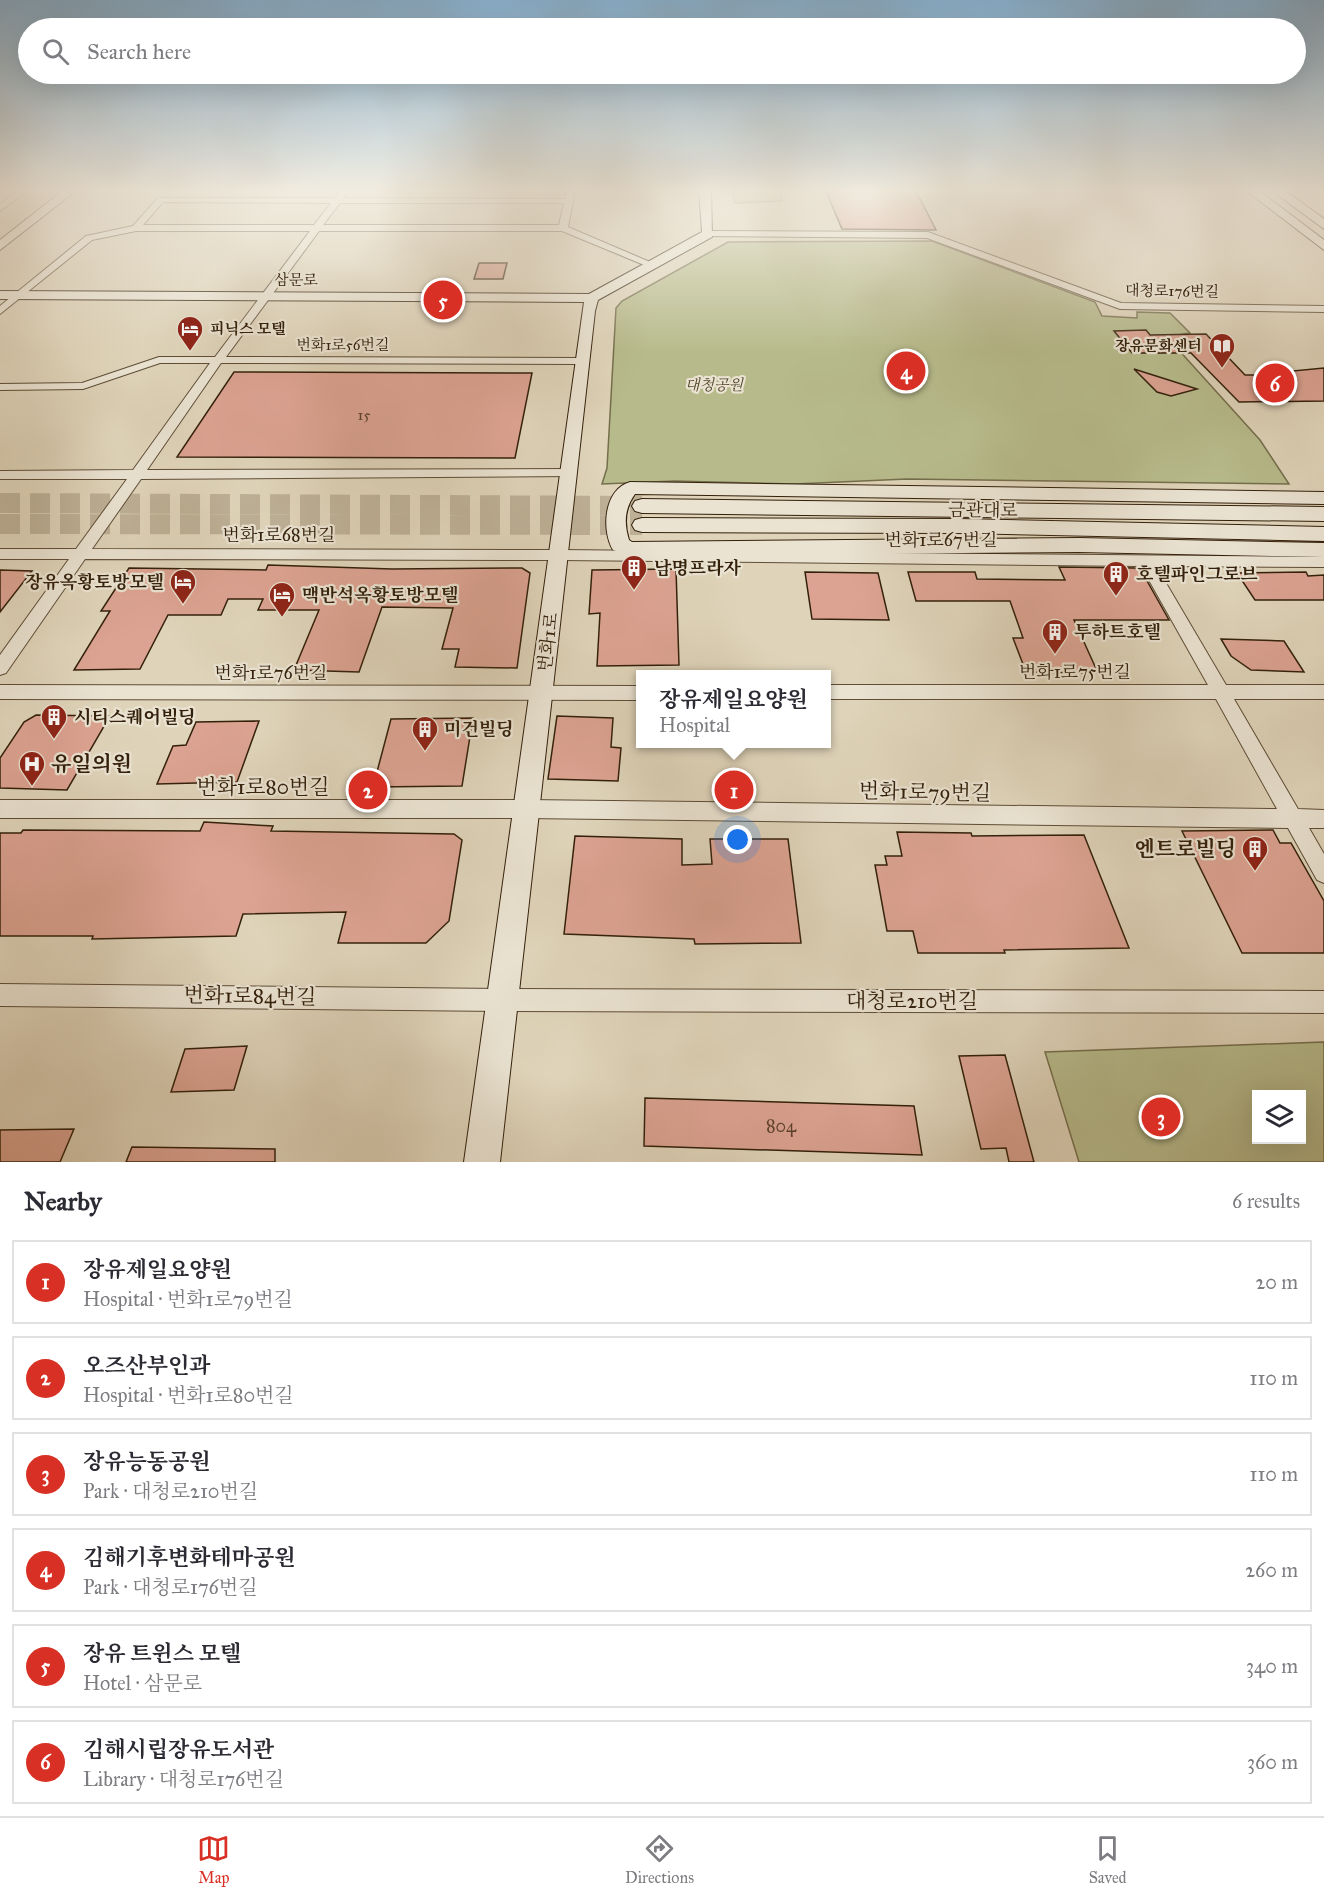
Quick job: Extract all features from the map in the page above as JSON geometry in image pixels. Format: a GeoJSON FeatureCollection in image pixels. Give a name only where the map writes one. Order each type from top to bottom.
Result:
{"type":"FeatureCollection","features":[{"type":"Feature","properties":{"kind":"main road"},"geometry":{"type":"LineString","coordinates":[[592,298],[691,243]]}},
{"type":"Feature","properties":{"kind":"main road","name":"삼문로"},"geometry":{"type":"LineString","coordinates":[[0,296],[592,298]]}},
{"type":"Feature","properties":{"kind":"main road","name":"번화1로"},"geometry":{"type":"LineString","coordinates":[[482,1162],[588,312],[592,298]]}},
{"type":"Feature","properties":{"kind":"main road"},"geometry":{"type":"LineString","coordinates":[[1324,498],[1228,499],[983,492],[630,489],[622,497],[614,514],[620,545],[632,549],[1079,545],[1324,548]]}},
{"type":"Feature","properties":{"kind":"main road"},"geometry":{"type":"LineString","coordinates":[[1119,512],[1228,499]]}},
{"type":"Feature","properties":{"kind":"main road","name":"금관대로"},"geometry":{"type":"LineString","coordinates":[[1324,514],[1119,512],[642,516],[1324,534]]}},
{"type":"Feature","properties":{"kind":"main road"},"geometry":{"type":"LineString","coordinates":[[1149,530],[1324,548]]}},
{"type":"Feature","properties":{"kind":"street"},"geometry":{"type":"LineString","coordinates":[[0,311],[83,243]]}},
{"type":"Feature","properties":{"kind":"street"},"geometry":{"type":"LineString","coordinates":[[0,668],[218,360],[307,243]]}},
{"type":"Feature","properties":{"kind":"street"},"geometry":{"type":"LineString","coordinates":[[600,243],[652,265]]}},
{"type":"Feature","properties":{"kind":"street","name":"대청로176번길"},"geometry":{"type":"LineString","coordinates":[[950,243],[1120,306],[1324,309]]}},
{"type":"Feature","properties":{"kind":"street","name":"번화1로56번길"},"geometry":{"type":"LineString","coordinates":[[0,387],[83,386],[159,360],[583,361]]}},
{"type":"Feature","properties":{"kind":"street"},"geometry":{"type":"LineString","coordinates":[[0,475],[569,474]]}},
{"type":"Feature","properties":{"kind":"street","name":"번화1로68번길"},"geometry":{"type":"LineString","coordinates":[[0,554],[559,555]]}},
{"type":"Feature","properties":{"kind":"street","name":"번화1로67번길"},"geometry":{"type":"LineString","coordinates":[[559,555],[1324,562]]}},
{"type":"Feature","properties":{"kind":"street"},"geometry":{"type":"LineString","coordinates":[[1145,559],[1324,873]]}},
{"type":"Feature","properties":{"kind":"street","name":"번화1로76번길"},"geometry":{"type":"LineString","coordinates":[[0,692],[542,693]]}},
{"type":"Feature","properties":{"kind":"street","name":"번화1로75번길"},"geometry":{"type":"LineString","coordinates":[[831,692],[1324,692]]}},
{"type":"Feature","properties":{"kind":"street"},"geometry":{"type":"LineString","coordinates":[[542,693],[636,693]]}},
{"type":"Feature","properties":{"kind":"street","name":"번화1로80번길"},"geometry":{"type":"LineString","coordinates":[[0,808],[526,809]]}},
{"type":"Feature","properties":{"kind":"street","name":"번화1로79번길"},"geometry":{"type":"LineString","coordinates":[[526,809],[1324,819]]}},
{"type":"Feature","properties":{"kind":"street","name":"번화1로84번길"},"geometry":{"type":"LineString","coordinates":[[0,995],[501,1000]]}},
{"type":"Feature","properties":{"kind":"street","name":"대청로210번길"},"geometry":{"type":"LineString","coordinates":[[501,1000],[1324,1002]]}},
{"type":"Feature","properties":{"kind":"green space","name":"대청공원"},"geometry":{"type":"Polygon","coordinates":[[[726,243],[938,243],[1095,302],[1102,316],[1137,318],[1137,312],[1170,313],[1190,333],[1167,337],[1260,440],[1289,484],[907,479],[795,484],[675,481],[602,484],[607,468],[616,308],[622,301],[726,243]]]}},
{"type":"Feature","properties":{"kind":"green space"},"geometry":{"type":"Polygon","coordinates":[[[1324,1042],[1324,1162],[1079,1162],[1045,1052],[1324,1042]]]}},
{"type":"Feature","properties":{"kind":"building"},"geometry":{"type":"Polygon","coordinates":[[[479,263],[507,263],[503,279],[474,279],[479,263]]]}},
{"type":"Feature","properties":{"kind":"building","name":"장유문화센터"},"geometry":{"type":"Polygon","coordinates":[[[1146,330],[1150,335],[1206,334],[1245,375],[1285,375],[1282,372],[1324,368],[1324,401],[1239,402],[1191,353],[1132,353],[1114,331],[1146,330]]]}},
{"type":"Feature","properties":{"kind":"building"},"geometry":{"type":"Polygon","coordinates":[[[1134,369],[1197,389],[1171,396],[1157,392],[1134,369]]]}},
{"type":"Feature","properties":{"kind":"building"},"geometry":{"type":"Polygon","coordinates":[[[234,372],[532,373],[515,458],[177,457],[234,372]]]}},
{"type":"Feature","properties":{"kind":"building"},"geometry":{"type":"Polygon","coordinates":[[[268,565],[392,569],[522,568],[530,573],[517,668],[455,667],[459,649],[442,649],[453,608],[382,607],[359,672],[294,670],[319,610],[258,610],[263,599],[228,599],[221,615],[168,615],[140,669],[74,670],[110,611],[101,611],[129,568],[266,570],[268,565]]]}},
{"type":"Feature","properties":{"kind":"building"},"geometry":{"type":"Polygon","coordinates":[[[1059,567],[1135,568],[1142,572],[1169,620],[1074,620],[1098,673],[1026,672],[1013,638],[1023,638],[1010,601],[916,601],[908,572],[975,572],[977,579],[1065,580],[1059,567]]]}},
{"type":"Feature","properties":{"kind":"building"},"geometry":{"type":"Polygon","coordinates":[[[676,569],[679,665],[597,666],[600,613],[589,614],[592,570],[676,569]]]}},
{"type":"Feature","properties":{"kind":"building"},"geometry":{"type":"Polygon","coordinates":[[[0,570],[32,571],[0,612],[0,570]]]}},
{"type":"Feature","properties":{"kind":"building"},"geometry":{"type":"Polygon","coordinates":[[[805,572],[878,573],[889,620],[812,619],[805,572]]]}},
{"type":"Feature","properties":{"kind":"building"},"geometry":{"type":"Polygon","coordinates":[[[1306,572],[1308,576],[1324,575],[1324,600],[1255,600],[1237,573],[1306,572]]]}},
{"type":"Feature","properties":{"kind":"building"},"geometry":{"type":"Polygon","coordinates":[[[1221,639],[1284,641],[1304,672],[1251,670],[1231,656],[1221,639]]]}},
{"type":"Feature","properties":{"kind":"building","name":"시티스퀘어빌딩"},"geometry":{"type":"Polygon","coordinates":[[[36,715],[110,716],[67,790],[0,788],[0,758],[24,722],[36,715]]]}},
{"type":"Feature","properties":{"kind":"building"},"geometry":{"type":"Polygon","coordinates":[[[557,716],[613,718],[611,747],[621,748],[618,781],[548,779],[557,716]]]}},
{"type":"Feature","properties":{"kind":"building","name":"미건빌딩"},"geometry":{"type":"Polygon","coordinates":[[[473,718],[462,786],[373,787],[391,719],[473,718]]]}},
{"type":"Feature","properties":{"kind":"building"},"geometry":{"type":"Polygon","coordinates":[[[259,721],[237,782],[157,784],[173,746],[186,745],[196,722],[259,721]]]}},
{"type":"Feature","properties":{"kind":"building"},"geometry":{"type":"Polygon","coordinates":[[[204,822],[273,826],[271,831],[454,834],[462,840],[449,921],[426,943],[338,943],[346,912],[243,914],[236,936],[92,939],[93,936],[0,936],[0,833],[21,833],[23,830],[200,831],[204,822]]]}},
{"type":"Feature","properties":{"kind":"building","name":"엔트로빌딩"},"geometry":{"type":"Polygon","coordinates":[[[1273,830],[1280,843],[1291,843],[1324,901],[1324,953],[1242,953],[1182,831],[1273,830]]]}},
{"type":"Feature","properties":{"kind":"building"},"geometry":{"type":"Polygon","coordinates":[[[897,832],[971,833],[972,836],[1084,835],[1129,948],[1004,950],[1005,953],[918,953],[913,931],[887,931],[875,865],[887,865],[885,856],[902,856],[897,832]]]}},
{"type":"Feature","properties":{"kind":"building"},"geometry":{"type":"Polygon","coordinates":[[[575,836],[682,839],[682,865],[712,864],[710,839],[788,839],[801,943],[695,944],[694,939],[564,934],[575,836]]]}},
{"type":"Feature","properties":{"kind":"building"},"geometry":{"type":"Polygon","coordinates":[[[247,1046],[234,1090],[171,1092],[185,1049],[247,1046]]]}},
{"type":"Feature","properties":{"kind":"building"},"geometry":{"type":"Polygon","coordinates":[[[1005,1055],[1034,1162],[1009,1162],[1006,1148],[981,1149],[959,1056],[1005,1055]]]}},
{"type":"Feature","properties":{"kind":"building"},"geometry":{"type":"Polygon","coordinates":[[[645,1098],[914,1106],[922,1155],[644,1146],[645,1098]]]}},
{"type":"Feature","properties":{"kind":"building"},"geometry":{"type":"Polygon","coordinates":[[[74,1129],[60,1162],[0,1162],[0,1130],[74,1129]]]}},
{"type":"Feature","properties":{"kind":"building"},"geometry":{"type":"Polygon","coordinates":[[[132,1147],[275,1149],[275,1162],[126,1162],[132,1147]]]}},
{"type":"Feature","properties":{"kind":"tunnel"},"geometry":{"type":"LineString","coordinates":[[0,503],[642,506]]}},
{"type":"Feature","properties":{"kind":"tunnel"},"geometry":{"type":"LineString","coordinates":[[0,524],[642,525]]}},
{"type":"Feature","properties":{"kind":"place","name":"장유 트윈스 모텔"},"geometry":{"type":"Point","coordinates":[443,300]}},
{"type":"Feature","properties":{"kind":"place","name":"피닉스 모텔"},"geometry":{"type":"Point","coordinates":[190,352]}},
{"type":"Feature","properties":{"kind":"place","name":"장유문화센터"},"geometry":{"type":"Point","coordinates":[1222,369]}},
{"type":"Feature","properties":{"kind":"place","name":"김해기후변화테마공원"},"geometry":{"type":"Point","coordinates":[906,371]}},
{"type":"Feature","properties":{"kind":"place","name":"김해시립장유도서관"},"geometry":{"type":"Point","coordinates":[1275,383]}},
{"type":"Feature","properties":{"kind":"place","name":"남명프라자"},"geometry":{"type":"Point","coordinates":[634,591]}},
{"type":"Feature","properties":{"kind":"place","name":"호텔파인그로브"},"geometry":{"type":"Point","coordinates":[1116,597]}},
{"type":"Feature","properties":{"kind":"place","name":"장유옥황토방모텔"},"geometry":{"type":"Point","coordinates":[183,605]}},
{"type":"Feature","properties":{"kind":"place","name":"맥반석옥황토방모텔"},"geometry":{"type":"Point","coordinates":[282,618]}},
{"type":"Feature","properties":{"kind":"place","name":"투하트호텔"},"geometry":{"type":"Point","coordinates":[1055,655]}},
{"type":"Feature","properties":{"kind":"place","name":"시티스퀘어빌딩"},"geometry":{"type":"Point","coordinates":[54,740]}},
{"type":"Feature","properties":{"kind":"place","name":"미건빌딩"},"geometry":{"type":"Point","coordinates":[425,752]}},
{"type":"Feature","properties":{"kind":"place","name":"유일의원"},"geometry":{"type":"Point","coordinates":[32,787]}},
{"type":"Feature","properties":{"kind":"place","name":"오즈산부인과"},"geometry":{"type":"Point","coordinates":[368,790]}},
{"type":"Feature","properties":{"kind":"place","name":"장유제일요양원"},"geometry":{"type":"Point","coordinates":[734,790]}},
{"type":"Feature","properties":{"kind":"place","name":"엔트로빌딩"},"geometry":{"type":"Point","coordinates":[1255,872]}},
{"type":"Feature","properties":{"kind":"place","name":"장유능동공원"},"geometry":{"type":"Point","coordinates":[1161,1117]}}]}
